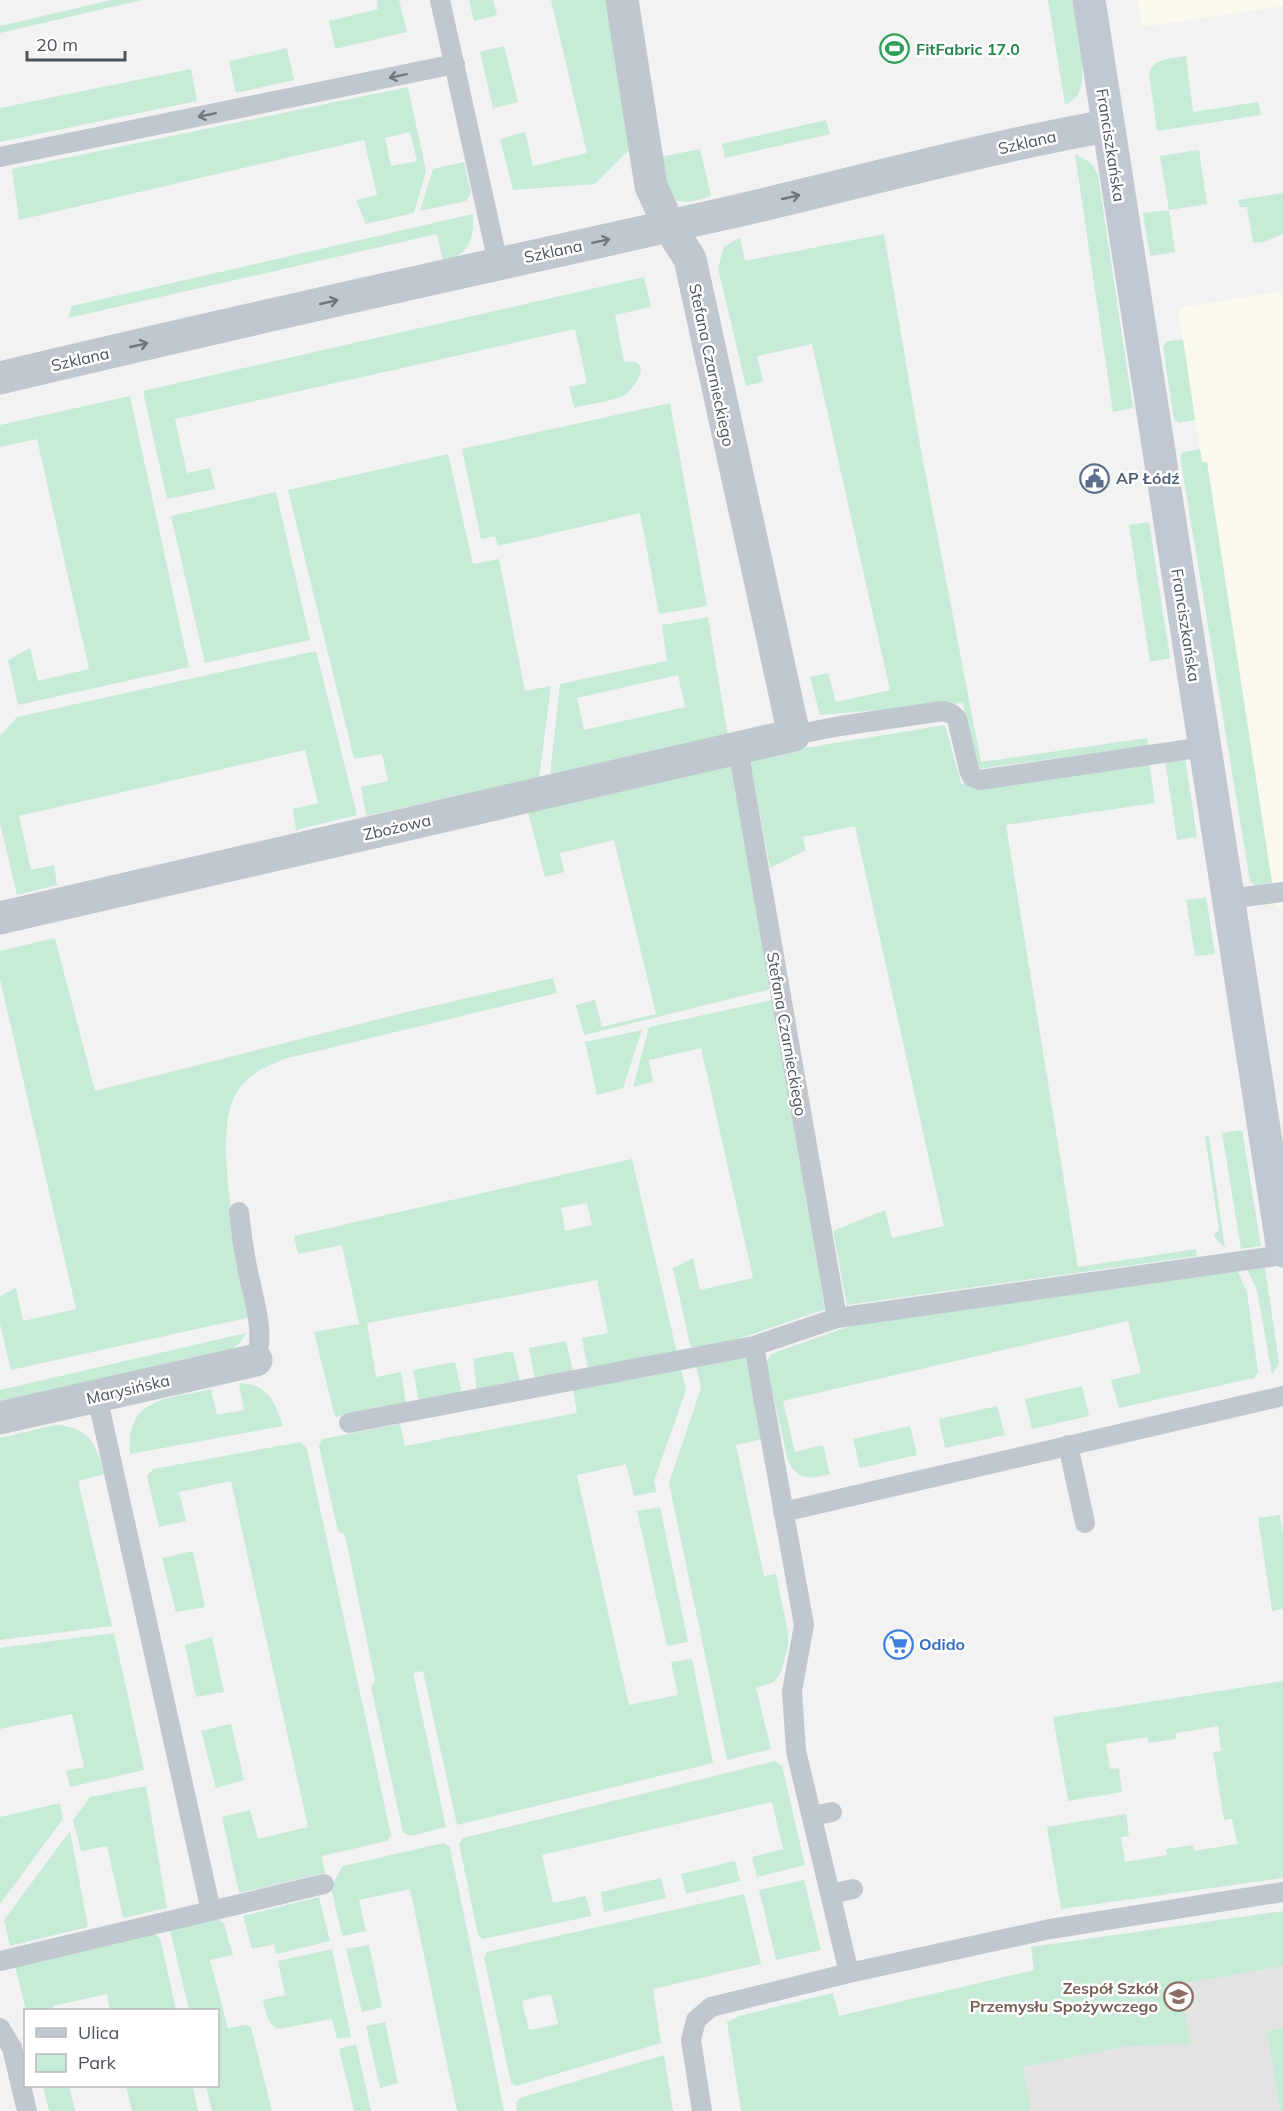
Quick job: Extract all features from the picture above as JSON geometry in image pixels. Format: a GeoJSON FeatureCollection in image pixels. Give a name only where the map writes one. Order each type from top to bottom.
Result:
{"type":"FeatureCollection","features":[{"type":"Feature","properties":{"kind":"street","name":"Stefana Czarnieckiego"},"geometry":{"type":"LineString","coordinates":[[622,0],[651,186],[669,226],[690,259],[794,735]]}},
{"type":"Feature","properties":{"kind":"street","name":"Franciszkańska"},"geometry":{"type":"LineString","coordinates":[[1089,0],[1283,1253]]}},
{"type":"Feature","properties":{"kind":"street","name":"Szklana"},"geometry":{"type":"LineString","coordinates":[[0,378],[1062,134],[1107,126]]}},
{"type":"Feature","properties":{"kind":"street","name":"Zbożowa"},"geometry":{"type":"LineString","coordinates":[[0,918],[794,735]]}},
{"type":"Feature","properties":{"kind":"street","name":"Marysińska"},"geometry":{"type":"LineString","coordinates":[[0,1418],[256,1360]]}},
{"type":"Feature","properties":{"kind":"lane"},"geometry":{"type":"LineString","coordinates":[[440,0],[498,263]]}},
{"type":"Feature","properties":{"kind":"lane"},"geometry":{"type":"LineString","coordinates":[[0,157],[455,64]]}},
{"type":"Feature","properties":{"kind":"lane"},"geometry":{"type":"LineString","coordinates":[[794,735],[943,711],[952,714],[957,719],[969,770],[972,777],[980,780],[1204,747]]}},
{"type":"Feature","properties":{"kind":"lane","name":"Stefana Czarnieckiego"},"geometry":{"type":"LineString","coordinates":[[738,749],[837,1318]]}},
{"type":"Feature","properties":{"kind":"lane"},"geometry":{"type":"LineString","coordinates":[[1228,899],[1283,892]]}},
{"type":"Feature","properties":{"kind":"lane"},"geometry":{"type":"LineString","coordinates":[[239,1212],[258,1322],[260,1340],[256,1360]]}},
{"type":"Feature","properties":{"kind":"lane"},"geometry":{"type":"LineString","coordinates":[[349,1424],[754,1346],[837,1318],[1283,1253]]}},
{"type":"Feature","properties":{"kind":"lane"},"geometry":{"type":"LineString","coordinates":[[754,1346],[804,1625],[792,1691],[796,1751],[849,1972]]}},
{"type":"Feature","properties":{"kind":"lane"},"geometry":{"type":"LineString","coordinates":[[97,1396],[211,1911]]}},
{"type":"Feature","properties":{"kind":"lane"},"geometry":{"type":"LineString","coordinates":[[783,1512],[1283,1396]]}},
{"type":"Feature","properties":{"kind":"lane"},"geometry":{"type":"LineString","coordinates":[[1068,1445],[1085,1523]]}},
{"type":"Feature","properties":{"kind":"lane"},"geometry":{"type":"LineString","coordinates":[[812,1816],[832,1812]]}},
{"type":"Feature","properties":{"kind":"lane"},"geometry":{"type":"LineString","coordinates":[[0,1961],[324,1884]]}},
{"type":"Feature","properties":{"kind":"lane"},"geometry":{"type":"LineString","coordinates":[[831,1894],[853,1889]]}},
{"type":"Feature","properties":{"kind":"lane"},"geometry":{"type":"LineString","coordinates":[[702,2111],[691,2040],[696,2020],[711,2007],[849,1972],[1050,1929],[1283,1892]]}},
{"type":"Feature","properties":{"kind":"lane"},"geometry":{"type":"LineString","coordinates":[[0,2028],[12,2048],[27,2111]]}},
{"type":"Feature","properties":{"kind":"shaded area"},"geometry":{"type":"Polygon","coordinates":[[[1138,0],[1283,0],[1283,6],[1142,27],[1138,0]]]}},
{"type":"Feature","properties":{"kind":"shaded area"},"geometry":{"type":"Polygon","coordinates":[[[1283,291],[1283,907],[1276,908],[1207,462],[1202,463],[1178,308],[1283,291]]]}},
{"type":"Feature","properties":{"kind":"shaded area","name":"Zespół Szkół Przemysłu Spożywczego"},"geometry":{"type":"Polygon","coordinates":[[[1283,1931],[1283,2028],[1267,2031],[1280,2111],[945,2111],[1111,1966],[1283,1931]]]}},
{"type":"Feature","properties":{"kind":"green space"},"geometry":{"type":"Polygon","coordinates":[[[111,0],[142,0],[0,33],[0,26],[111,0]]]}},
{"type":"Feature","properties":{"kind":"green space"},"geometry":{"type":"Polygon","coordinates":[[[377,0],[399,0],[407,32],[335,49],[329,21],[378,9],[377,0]]]}},
{"type":"Feature","properties":{"kind":"green space"},"geometry":{"type":"Polygon","coordinates":[[[469,0],[493,0],[497,15],[474,21],[469,0]]]}},
{"type":"Feature","properties":{"kind":"green space"},"geometry":{"type":"Polygon","coordinates":[[[551,0],[608,0],[632,147],[595,184],[513,190],[500,139],[525,132],[533,166],[587,153],[551,0]]]}},
{"type":"Feature","properties":{"kind":"green space"},"geometry":{"type":"Polygon","coordinates":[[[1048,0],[1072,0],[1079,36],[1082,64],[1080,88],[1076,97],[1065,105],[1048,0]]]}},
{"type":"Feature","properties":{"kind":"green space"},"geometry":{"type":"Polygon","coordinates":[[[504,46],[518,102],[493,108],[480,52],[504,46]]]}},
{"type":"Feature","properties":{"kind":"green space"},"geometry":{"type":"Polygon","coordinates":[[[287,48],[294,80],[236,93],[229,61],[287,48]]]}},
{"type":"Feature","properties":{"kind":"green space"},"geometry":{"type":"Polygon","coordinates":[[[1186,56],[1193,112],[1258,102],[1261,115],[1157,131],[1149,73],[1159,61],[1186,56]]]}},
{"type":"Feature","properties":{"kind":"green space"},"geometry":{"type":"Polygon","coordinates":[[[191,69],[197,101],[0,142],[0,108],[191,69]]]}},
{"type":"Feature","properties":{"kind":"green space"},"geometry":{"type":"Polygon","coordinates":[[[408,87],[426,171],[414,213],[366,224],[356,200],[377,195],[364,140],[19,220],[12,169],[408,87]],[[410,132],[385,138],[391,166],[417,161],[410,132]]]}},
{"type":"Feature","properties":{"kind":"green space"},"geometry":{"type":"Polygon","coordinates":[[[826,120],[830,134],[725,158],[722,144],[826,120]]]}},
{"type":"Feature","properties":{"kind":"green space"},"geometry":{"type":"Polygon","coordinates":[[[700,149],[711,196],[685,202],[675,200],[670,197],[660,157],[700,149]]]}},
{"type":"Feature","properties":{"kind":"green space"},"geometry":{"type":"Polygon","coordinates":[[[1199,150],[1207,204],[1169,210],[1160,156],[1199,150]]]}},
{"type":"Feature","properties":{"kind":"green space"},"geometry":{"type":"Polygon","coordinates":[[[1075,154],[1091,163],[1098,175],[1133,408],[1113,412],[1075,154]]]}},
{"type":"Feature","properties":{"kind":"green space"},"geometry":{"type":"Polygon","coordinates":[[[464,162],[471,193],[466,201],[420,211],[433,169],[464,162]]]}},
{"type":"Feature","properties":{"kind":"green space"},"geometry":{"type":"Polygon","coordinates":[[[1283,193],[1283,234],[1263,242],[1253,243],[1247,207],[1240,207],[1238,200],[1283,193]]]}},
{"type":"Feature","properties":{"kind":"green space"},"geometry":{"type":"Polygon","coordinates":[[[1169,210],[1175,252],[1150,256],[1143,213],[1169,210]]]}},
{"type":"Feature","properties":{"kind":"green space"},"geometry":{"type":"Polygon","coordinates":[[[473,214],[473,231],[465,250],[443,261],[437,234],[68,318],[72,306],[473,214]]]}},
{"type":"Feature","properties":{"kind":"green space"},"geometry":{"type":"Polygon","coordinates":[[[884,234],[920,445],[981,762],[1147,738],[1148,746],[977,769],[963,703],[820,715],[810,677],[828,673],[836,702],[890,690],[812,344],[757,356],[763,382],[746,386],[718,268],[724,246],[740,238],[745,261],[884,234]]]}},
{"type":"Feature","properties":{"kind":"green space"},"geometry":{"type":"Polygon","coordinates":[[[644,277],[651,307],[615,315],[624,362],[633,362],[641,368],[634,385],[621,397],[574,408],[569,387],[587,383],[575,329],[175,419],[187,473],[210,468],[215,489],[167,499],[143,391],[644,277]]]}},
{"type":"Feature","properties":{"kind":"green space"},"geometry":{"type":"Polygon","coordinates":[[[1183,339],[1195,420],[1179,423],[1174,420],[1163,346],[1166,342],[1183,339]]]}},
{"type":"Feature","properties":{"kind":"green space"},"geometry":{"type":"Polygon","coordinates":[[[130,396],[189,667],[18,705],[8,660],[30,648],[38,681],[89,669],[37,439],[0,447],[0,425],[130,396]]]}},
{"type":"Feature","properties":{"kind":"green space"},"geometry":{"type":"Polygon","coordinates":[[[670,403],[707,606],[659,614],[640,513],[498,546],[495,536],[481,539],[462,449],[670,403]]]}},
{"type":"Feature","properties":{"kind":"green space"},"geometry":{"type":"Polygon","coordinates":[[[1200,449],[1202,462],[1207,462],[1272,883],[1255,886],[1250,881],[1180,456],[1183,452],[1200,449]]]}},
{"type":"Feature","properties":{"kind":"green space"},"geometry":{"type":"Polygon","coordinates":[[[448,454],[473,564],[499,559],[525,691],[551,686],[539,778],[366,816],[361,787],[388,781],[382,754],[354,759],[288,490],[448,454]]]}},
{"type":"Feature","properties":{"kind":"green space"},"geometry":{"type":"Polygon","coordinates":[[[276,492],[310,640],[205,663],[171,516],[276,492]]]}},
{"type":"Feature","properties":{"kind":"green space"},"geometry":{"type":"Polygon","coordinates":[[[1149,522],[1170,658],[1150,662],[1129,525],[1149,522]]]}},
{"type":"Feature","properties":{"kind":"green space"},"geometry":{"type":"Polygon","coordinates":[[[708,617],[728,736],[550,776],[560,684],[667,661],[662,625],[708,617]],[[678,675],[577,698],[584,730],[685,707],[678,675]]]}},
{"type":"Feature","properties":{"kind":"green space"},"geometry":{"type":"Polygon","coordinates":[[[316,651],[357,815],[296,830],[293,809],[318,803],[305,750],[19,816],[31,870],[54,865],[57,885],[17,895],[0,823],[0,736],[17,717],[316,651]]]}},
{"type":"Feature","properties":{"kind":"green space"},"geometry":{"type":"Polygon","coordinates":[[[945,725],[961,783],[978,788],[1149,762],[1155,803],[1006,825],[1078,1267],[1196,1249],[1197,1256],[847,1305],[833,1231],[885,1210],[892,1238],[944,1226],[855,826],[803,837],[806,850],[770,868],[749,757],[945,725]]]}},
{"type":"Feature","properties":{"kind":"green space"},"geometry":{"type":"Polygon","coordinates":[[[1185,757],[1197,837],[1177,840],[1165,760],[1185,757]]]}},
{"type":"Feature","properties":{"kind":"green space"},"geometry":{"type":"Polygon","coordinates":[[[730,760],[771,989],[584,1035],[576,1005],[595,1000],[602,1027],[656,1014],[614,840],[560,853],[564,872],[545,877],[527,808],[730,760]]]}},
{"type":"Feature","properties":{"kind":"green space"},"geometry":{"type":"Polygon","coordinates":[[[1206,897],[1215,954],[1195,956],[1186,900],[1206,897]]]}},
{"type":"Feature","properties":{"kind":"green space"},"geometry":{"type":"Polygon","coordinates":[[[55,938],[95,1091],[407,1012],[553,978],[557,993],[284,1059],[252,1076],[237,1092],[229,1112],[226,1139],[230,1202],[251,1317],[11,1370],[0,1324],[0,1296],[16,1288],[23,1321],[76,1309],[0,979],[0,951],[55,938]]]}},
{"type":"Feature","properties":{"kind":"green space"},"geometry":{"type":"Polygon","coordinates":[[[772,1000],[825,1309],[712,1348],[694,1351],[690,1344],[673,1268],[693,1258],[700,1290],[753,1278],[701,1048],[649,1060],[653,1082],[633,1087],[649,1027],[772,1000]]]}},
{"type":"Feature","properties":{"kind":"green space"},"geometry":{"type":"Polygon","coordinates":[[[642,1030],[623,1088],[597,1095],[585,1042],[642,1030]]]}},
{"type":"Feature","properties":{"kind":"green space"},"geometry":{"type":"Polygon","coordinates":[[[1242,1130],[1261,1246],[1241,1249],[1222,1133],[1242,1130]]]}},
{"type":"Feature","properties":{"kind":"green space"},"geometry":{"type":"Polygon","coordinates":[[[1205,1136],[1209,1136],[1225,1249],[1213,1235],[1219,1230],[1205,1136]]]}},
{"type":"Feature","properties":{"kind":"green space"},"geometry":{"type":"Polygon","coordinates":[[[632,1159],[676,1349],[673,1354],[588,1370],[582,1338],[608,1333],[597,1280],[367,1323],[376,1377],[401,1372],[406,1403],[335,1417],[314,1332],[359,1324],[342,1245],[298,1254],[294,1236],[632,1159]],[[587,1203],[561,1208],[565,1231],[592,1225],[587,1203]]]}},
{"type":"Feature","properties":{"kind":"green space"},"geometry":{"type":"Polygon","coordinates":[[[1265,1268],[1279,1363],[1272,1375],[1257,1290],[1247,1269],[1265,1268]]]}},
{"type":"Feature","properties":{"kind":"green space"},"geometry":{"type":"Polygon","coordinates":[[[1220,1272],[1238,1272],[1247,1292],[1258,1372],[1254,1378],[1119,1408],[1111,1380],[1141,1373],[1128,1321],[783,1401],[795,1452],[823,1445],[830,1474],[811,1478],[801,1476],[788,1461],[766,1363],[771,1354],[853,1325],[1220,1272]]]}},
{"type":"Feature","properties":{"kind":"green space"},"geometry":{"type":"Polygon","coordinates":[[[246,1333],[240,1343],[230,1351],[0,1403],[0,1390],[246,1333]]]}},
{"type":"Feature","properties":{"kind":"green space"},"geometry":{"type":"Polygon","coordinates":[[[566,1341],[573,1372],[535,1380],[529,1348],[566,1341]]]}},
{"type":"Feature","properties":{"kind":"green space"},"geometry":{"type":"Polygon","coordinates":[[[513,1351],[520,1382],[477,1391],[473,1359],[513,1351]]]}},
{"type":"Feature","properties":{"kind":"green space"},"geometry":{"type":"Polygon","coordinates":[[[745,1356],[763,1439],[736,1445],[764,1576],[776,1574],[788,1633],[788,1646],[781,1672],[774,1682],[756,1688],[771,1749],[727,1760],[669,1483],[701,1388],[696,1366],[745,1356]]]}},
{"type":"Feature","properties":{"kind":"green space"},"geometry":{"type":"Polygon","coordinates":[[[455,1362],[462,1393],[419,1401],[413,1370],[455,1362]]]}},
{"type":"Feature","properties":{"kind":"green space"},"geometry":{"type":"Polygon","coordinates":[[[681,1368],[686,1390],[654,1481],[656,1492],[634,1496],[626,1464],[577,1475],[629,1705],[678,1695],[671,1662],[692,1659],[713,1763],[457,1825],[423,1671],[413,1673],[446,1827],[410,1836],[403,1832],[371,1687],[375,1680],[345,1535],[338,1531],[319,1446],[322,1439],[400,1424],[405,1446],[577,1413],[573,1390],[681,1368]]]}},
{"type":"Feature","properties":{"kind":"green space"},"geometry":{"type":"Polygon","coordinates":[[[239,1383],[249,1384],[263,1390],[277,1409],[283,1426],[130,1454],[131,1435],[135,1421],[142,1411],[152,1404],[211,1389],[217,1415],[244,1410],[239,1383]]]}},
{"type":"Feature","properties":{"kind":"green space"},"geometry":{"type":"Polygon","coordinates":[[[1082,1386],[1089,1416],[1032,1429],[1025,1399],[1082,1386]]]}},
{"type":"Feature","properties":{"kind":"green space"},"geometry":{"type":"Polygon","coordinates":[[[997,1406],[1005,1435],[945,1448],[939,1419],[997,1406]]]}},
{"type":"Feature","properties":{"kind":"green space"},"geometry":{"type":"Polygon","coordinates":[[[55,1425],[67,1426],[84,1433],[94,1446],[101,1463],[104,1474],[78,1481],[112,1626],[0,1640],[0,1438],[55,1425]]]}},
{"type":"Feature","properties":{"kind":"green space"},"geometry":{"type":"Polygon","coordinates":[[[910,1426],[917,1455],[860,1468],[853,1439],[910,1426]]]}},
{"type":"Feature","properties":{"kind":"green space"},"geometry":{"type":"Polygon","coordinates":[[[301,1442],[307,1449],[391,1835],[387,1841],[322,1856],[325,1873],[239,1893],[222,1817],[250,1810],[258,1839],[308,1827],[231,1481],[179,1492],[186,1521],[159,1527],[147,1476],[153,1469],[301,1442]]]}},
{"type":"Feature","properties":{"kind":"green space"},"geometry":{"type":"Polygon","coordinates":[[[660,1507],[688,1642],[667,1646],[637,1511],[660,1507]]]}},
{"type":"Feature","properties":{"kind":"green space"},"geometry":{"type":"Polygon","coordinates":[[[1280,1515],[1283,1535],[1283,1609],[1272,1611],[1258,1518],[1280,1515]]]}},
{"type":"Feature","properties":{"kind":"green space"},"geometry":{"type":"Polygon","coordinates":[[[193,1551],[205,1607],[176,1612],[162,1558],[193,1551]]]}},
{"type":"Feature","properties":{"kind":"green space"},"geometry":{"type":"Polygon","coordinates":[[[114,1633],[144,1770],[70,1787],[66,1771],[84,1767],[72,1714],[0,1729],[0,1648],[114,1633]]]}},
{"type":"Feature","properties":{"kind":"green space"},"geometry":{"type":"Polygon","coordinates":[[[212,1637],[224,1692],[196,1697],[185,1645],[212,1637]]]}},
{"type":"Feature","properties":{"kind":"green space"},"geometry":{"type":"Polygon","coordinates":[[[1283,1681],[1283,1878],[1061,1909],[1047,1827],[1126,1814],[1129,1836],[1121,1837],[1125,1862],[1167,1855],[1166,1849],[1193,1845],[1194,1851],[1237,1844],[1232,1819],[1224,1820],[1213,1752],[1221,1751],[1218,1726],[1176,1733],[1176,1739],[1149,1743],[1147,1737],[1106,1744],[1110,1769],[1119,1768],[1122,1792],[1068,1801],[1053,1717],[1283,1681]]]}},
{"type":"Feature","properties":{"kind":"green space"},"geometry":{"type":"Polygon","coordinates":[[[231,1724],[244,1780],[216,1788],[201,1731],[231,1724]]]}},
{"type":"Feature","properties":{"kind":"green space"},"geometry":{"type":"Polygon","coordinates":[[[775,1761],[782,1766],[805,1865],[757,1877],[752,1857],[783,1849],[772,1802],[542,1855],[553,1903],[586,1896],[591,1916],[483,1939],[478,1935],[459,1844],[463,1838],[775,1761]]]}},
{"type":"Feature","properties":{"kind":"green space"},"geometry":{"type":"Polygon","coordinates":[[[146,1786],[167,1908],[123,1918],[107,1846],[81,1851],[73,1820],[90,1797],[146,1786]]]}},
{"type":"Feature","properties":{"kind":"green space"},"geometry":{"type":"Polygon","coordinates":[[[60,1803],[63,1819],[0,1904],[0,1817],[60,1803]]]}},
{"type":"Feature","properties":{"kind":"green space"},"geometry":{"type":"Polygon","coordinates":[[[70,1831],[88,1927],[10,1946],[4,1920],[70,1831]]]}},
{"type":"Feature","properties":{"kind":"green space"},"geometry":{"type":"Polygon","coordinates":[[[444,1843],[450,1847],[504,2111],[457,2111],[410,1889],[359,1900],[366,1931],[342,1936],[331,1887],[343,1866],[444,1843]]]}},
{"type":"Feature","properties":{"kind":"green space"},"geometry":{"type":"Polygon","coordinates":[[[735,1861],[740,1881],[686,1894],[681,1874],[735,1861]]]}},
{"type":"Feature","properties":{"kind":"green space"},"geometry":{"type":"Polygon","coordinates":[[[661,1878],[666,1898],[604,1912],[601,1892],[661,1878]]]}},
{"type":"Feature","properties":{"kind":"green space"},"geometry":{"type":"Polygon","coordinates":[[[804,1880],[821,1950],[776,1960],[759,1890],[804,1880]]]}},
{"type":"Feature","properties":{"kind":"green space"},"geometry":{"type":"Polygon","coordinates":[[[744,1894],[761,1964],[653,1989],[661,2043],[516,2086],[511,2083],[484,1957],[487,1952],[744,1894]],[[551,1994],[522,2001],[529,2030],[558,2024],[551,1994]]]}},
{"type":"Feature","properties":{"kind":"green space"},"geometry":{"type":"Polygon","coordinates":[[[319,1897],[330,1941],[276,1954],[274,1944],[252,1949],[243,1916],[319,1897]]]}},
{"type":"Feature","properties":{"kind":"green space"},"geometry":{"type":"Polygon","coordinates":[[[1283,1911],[1283,1966],[1180,1984],[1190,2044],[1128,2046],[1023,2067],[1031,2111],[741,2111],[727,2022],[739,2016],[833,1993],[839,2016],[1034,1970],[1031,1947],[1283,1911]]]}},
{"type":"Feature","properties":{"kind":"green space"},"geometry":{"type":"Polygon","coordinates":[[[217,1918],[224,1924],[233,1955],[210,1960],[228,2028],[246,2025],[251,2027],[272,2111],[212,2111],[206,2087],[219,2087],[219,2009],[189,2009],[170,1930],[217,1918]]]}},
{"type":"Feature","properties":{"kind":"green space"},"geometry":{"type":"Polygon","coordinates":[[[155,1934],[160,1938],[176,2009],[110,2009],[107,1994],[53,2006],[53,2009],[26,2009],[15,1966],[155,1934]]]}},
{"type":"Feature","properties":{"kind":"green space"},"geometry":{"type":"Polygon","coordinates":[[[369,1945],[382,2007],[362,2012],[346,1949],[369,1945]]]}},
{"type":"Feature","properties":{"kind":"green space"},"geometry":{"type":"Polygon","coordinates":[[[332,1949],[351,2037],[337,2039],[332,2019],[278,2029],[274,2027],[267,2017],[263,2000],[285,1995],[278,1961],[332,1949]]]}},
{"type":"Feature","properties":{"kind":"green space"},"geometry":{"type":"Polygon","coordinates":[[[385,2022],[398,2083],[380,2088],[366,2026],[385,2022]]]}},
{"type":"Feature","properties":{"kind":"green space"},"geometry":{"type":"Polygon","coordinates":[[[1283,2028],[1283,2111],[1280,2111],[1267,2031],[1283,2028]]]}},
{"type":"Feature","properties":{"kind":"green space"},"geometry":{"type":"Polygon","coordinates":[[[356,2044],[371,2111],[354,2111],[339,2049],[356,2044]]]}},
{"type":"Feature","properties":{"kind":"green space"},"geometry":{"type":"Polygon","coordinates":[[[664,2055],[673,2111],[517,2111],[516,2103],[520,2098],[664,2055]]]}},
{"type":"Feature","properties":{"kind":"green space"},"geometry":{"type":"Polygon","coordinates":[[[43,2087],[69,2087],[75,2111],[49,2111],[43,2087]]]}},
{"type":"Feature","properties":{"kind":"green space"},"geometry":{"type":"Polygon","coordinates":[[[126,2087],[193,2087],[198,2111],[132,2111],[126,2087]]]}},
{"type":"Feature","properties":{"kind":"place","name":"FitFabric 17.0"},"geometry":{"type":"Point","coordinates":[895,49]}},
{"type":"Feature","properties":{"kind":"place","name":"AP Łódź"},"geometry":{"type":"Point","coordinates":[1095,478]}},
{"type":"Feature","properties":{"kind":"place","name":"Odido"},"geometry":{"type":"Point","coordinates":[898,1644]}},
{"type":"Feature","properties":{"kind":"place","name":"Zespół Szkół Przemysłu Spożywczego"},"geometry":{"type":"Point","coordinates":[1179,1997]}}]}
